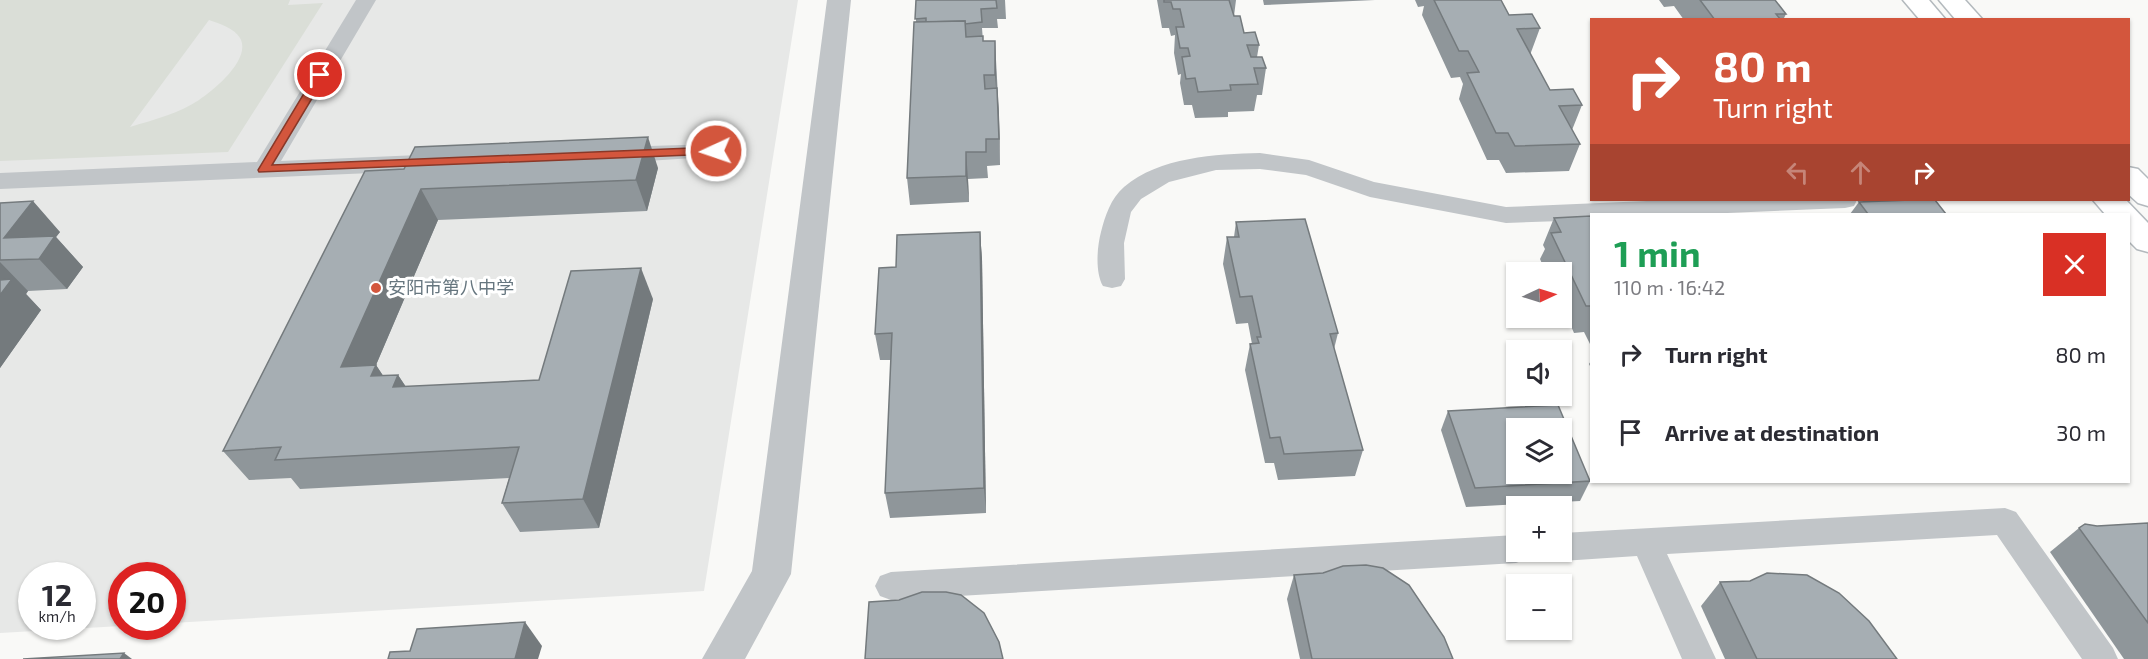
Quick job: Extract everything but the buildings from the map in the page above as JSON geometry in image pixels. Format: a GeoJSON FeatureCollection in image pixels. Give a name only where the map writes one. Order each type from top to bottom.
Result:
{"type":"FeatureCollection","features":[{"type":"Feature","properties":{"kind":"street"},"geometry":{"type":"LineString","coordinates":[[723,659],[771,574],[839,0]]}},
{"type":"Feature","properties":{"kind":"street"},"geometry":{"type":"LineString","coordinates":[[1915,0],[1932,18]]}},
{"type":"Feature","properties":{"kind":"street"},"geometry":{"type":"LineString","coordinates":[[1951,0],[1969,18]]}},
{"type":"Feature","properties":{"kind":"street"},"geometry":{"type":"LineString","coordinates":[[2130,178],[2148,196]]}},
{"type":"Feature","properties":{"kind":"street"},"geometry":{"type":"LineString","coordinates":[[2109,201],[2122,213]]}},
{"type":"Feature","properties":{"kind":"street"},"geometry":{"type":"LineString","coordinates":[[2130,223],[2148,241]]}},
{"type":"Feature","properties":{"kind":"lane"},"geometry":{"type":"LineString","coordinates":[[264,170],[366,0]]}},
{"type":"Feature","properties":{"kind":"lane"},"geometry":{"type":"LineString","coordinates":[[597,156],[716,151]]}},
{"type":"Feature","properties":{"kind":"lane"},"geometry":{"type":"LineString","coordinates":[[0,181],[466,161]]}},
{"type":"Feature","properties":{"kind":"lane"},"geometry":{"type":"LineString","coordinates":[[1112,279],[1111,243],[1119,211],[1132,193],[1161,176],[1192,166],[1216,162],[1260,161],[1309,168],[1370,189],[1506,215],[1822,201]]}},
{"type":"Feature","properties":{"kind":"lane"},"geometry":{"type":"LineString","coordinates":[[1572,546],[2005,521],[2101,659]]}},
{"type":"Feature","properties":{"kind":"lane"},"geometry":{"type":"LineString","coordinates":[[1646,542],[1699,659]]}},
{"type":"Feature","properties":{"kind":"lane"},"geometry":{"type":"LineString","coordinates":[[891,586],[1506,550]]}},
{"type":"Feature","properties":{"kind":"shaded area","name":"安阳市第八中学"},"geometry":{"type":"Polygon","coordinates":[[[0,0],[798,0],[704,591],[186,622],[186,562],[108,562],[108,627],[96,627],[96,562],[18,562],[18,632],[0,633],[0,0]]]}},
{"type":"Feature","properties":{"kind":"shaded area"},"geometry":{"type":"Polygon","coordinates":[[[0,0],[290,0],[288,5],[323,3],[228,152],[0,161],[0,0]],[[209,20],[130,127],[192,105],[230,73],[241,55],[240,38],[230,29],[209,20]]]}},
{"type":"Feature","properties":{"kind":"place","name":"安阳市第八中学"},"geometry":{"type":"Point","coordinates":[376,288]}},
{"type":"Feature","properties":{"kind":"route"},"geometry":{"type":"LineString","coordinates":[[320,75],[264,170],[716,151]]}}]}
